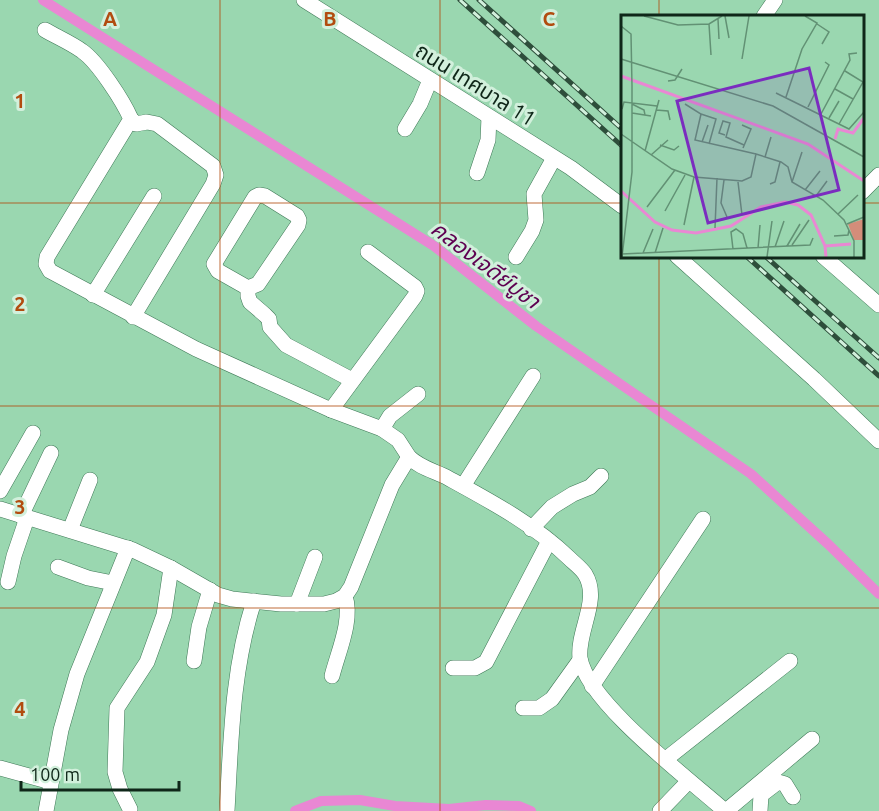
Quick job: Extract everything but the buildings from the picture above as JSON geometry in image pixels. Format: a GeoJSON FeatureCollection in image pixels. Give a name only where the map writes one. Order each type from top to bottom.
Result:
{"type":"FeatureCollection","features":[{"type":"Feature","properties":{"kind":"street","name":"ถนน เทศบาล 11"},"geometry":{"type":"LineString","coordinates":[[304,0],[554,158],[621,205]]}},
{"type":"Feature","properties":{"kind":"street"},"geometry":{"type":"LineString","coordinates":[[765,15],[775,0]]}},
{"type":"Feature","properties":{"kind":"street"},"geometry":{"type":"LineString","coordinates":[[45,30],[82,51],[91,59],[136,124],[147,122],[157,124],[213,166],[216,175],[213,184],[133,317]]}},
{"type":"Feature","properties":{"kind":"street"},"geometry":{"type":"LineString","coordinates":[[405,129],[420,104],[430,80]]}},
{"type":"Feature","properties":{"kind":"street"},"geometry":{"type":"LineString","coordinates":[[477,173],[489,140],[489,117]]}},
{"type":"Feature","properties":{"kind":"street"},"geometry":{"type":"LineString","coordinates":[[131,118],[47,256],[46,264],[51,271],[196,350],[331,410],[382,429],[399,440],[417,466],[437,472],[490,501],[549,541],[584,573],[591,585],[591,598],[580,640],[580,660],[592,686],[621,720],[666,759],[686,781],[725,811],[812,739]]}},
{"type":"Feature","properties":{"kind":"street"},"geometry":{"type":"LineString","coordinates":[[516,257],[536,220],[534,194],[554,158]]}},
{"type":"Feature","properties":{"kind":"street"},"geometry":{"type":"LineString","coordinates":[[864,190],[879,175]]}},
{"type":"Feature","properties":{"kind":"street"},"geometry":{"type":"LineString","coordinates":[[259,195],[265,196],[289,211],[299,220],[298,225],[258,284],[248,288],[218,271],[214,264],[255,197],[259,195]]}},
{"type":"Feature","properties":{"kind":"street"},"geometry":{"type":"LineString","coordinates":[[93,295],[154,196]]}},
{"type":"Feature","properties":{"kind":"street"},"geometry":{"type":"LineString","coordinates":[[331,410],[417,291],[416,286],[368,252]]}},
{"type":"Feature","properties":{"kind":"street"},"geometry":{"type":"LineString","coordinates":[[679,258],[814,379],[879,441]]}},
{"type":"Feature","properties":{"kind":"street"},"geometry":{"type":"LineString","coordinates":[[825,258],[879,305]]}},
{"type":"Feature","properties":{"kind":"street"},"geometry":{"type":"LineString","coordinates":[[248,288],[250,302],[269,319],[270,327],[286,345],[352,380]]}},
{"type":"Feature","properties":{"kind":"street"},"geometry":{"type":"LineString","coordinates":[[463,486],[533,376]]}},
{"type":"Feature","properties":{"kind":"street"},"geometry":{"type":"LineString","coordinates":[[382,429],[390,416],[418,394]]}},
{"type":"Feature","properties":{"kind":"street"},"geometry":{"type":"LineString","coordinates":[[2,485],[33,433]]}},
{"type":"Feature","properties":{"kind":"street"},"geometry":{"type":"LineString","coordinates":[[8,582],[24,517],[51,453]]}},
{"type":"Feature","properties":{"kind":"street"},"geometry":{"type":"LineString","coordinates":[[0,509],[128,548],[171,568],[218,595],[254,601],[324,604],[345,596],[351,587],[392,485],[409,457]]}},
{"type":"Feature","properties":{"kind":"street"},"geometry":{"type":"LineString","coordinates":[[531,529],[552,507],[590,487],[602,476]]}},
{"type":"Feature","properties":{"kind":"street"},"geometry":{"type":"LineString","coordinates":[[70,530],[90,480]]}},
{"type":"Feature","properties":{"kind":"street"},"geometry":{"type":"LineString","coordinates":[[592,686],[703,519]]}},
{"type":"Feature","properties":{"kind":"street"},"geometry":{"type":"LineString","coordinates":[[453,668],[475,668],[486,662],[549,541]]}},
{"type":"Feature","properties":{"kind":"street"},"geometry":{"type":"LineString","coordinates":[[46,811],[61,730],[77,674],[128,548]]}},
{"type":"Feature","properties":{"kind":"street"},"geometry":{"type":"LineString","coordinates":[[297,604],[315,557]]}},
{"type":"Feature","properties":{"kind":"street"},"geometry":{"type":"LineString","coordinates":[[58,567],[88,578],[113,583]]}},
{"type":"Feature","properties":{"kind":"street"},"geometry":{"type":"LineString","coordinates":[[130,809],[115,772],[117,708],[147,662],[164,615],[171,568]]}},
{"type":"Feature","properties":{"kind":"street"},"geometry":{"type":"LineString","coordinates":[[194,661],[199,627],[210,590]]}},
{"type":"Feature","properties":{"kind":"street"},"geometry":{"type":"LineString","coordinates":[[332,676],[348,606],[345,596]]}},
{"type":"Feature","properties":{"kind":"street"},"geometry":{"type":"LineString","coordinates":[[227,811],[236,684],[243,634],[254,601]]}},
{"type":"Feature","properties":{"kind":"street"},"geometry":{"type":"LineString","coordinates":[[524,708],[539,708],[552,699],[580,660]]}},
{"type":"Feature","properties":{"kind":"street"},"geometry":{"type":"LineString","coordinates":[[666,759],[790,661]]}},
{"type":"Feature","properties":{"kind":"street"},"geometry":{"type":"LineString","coordinates":[[0,768],[51,782]]}},
{"type":"Feature","properties":{"kind":"street"},"geometry":{"type":"LineString","coordinates":[[660,811],[686,781]]}},
{"type":"Feature","properties":{"kind":"street"},"geometry":{"type":"LineString","coordinates":[[686,781],[697,799],[712,811]]}},
{"type":"Feature","properties":{"kind":"street"},"geometry":{"type":"LineString","coordinates":[[760,811],[761,795],[778,782],[785,784],[793,797]]}},
{"type":"Feature","properties":{"kind":"waterway","name":"คลองเจดีย์บูชา"},"geometry":{"type":"LineString","coordinates":[[43,0],[434,246],[536,326],[751,474],[879,594]]}},
{"type":"Feature","properties":{"kind":"waterway"},"geometry":{"type":"LineString","coordinates":[[295,811],[321,801],[360,800],[395,806],[449,809],[486,805],[519,806],[531,811]]}},
{"type":"Feature","properties":{"kind":"railway"},"geometry":{"type":"LineString","coordinates":[[460,0],[621,145]]}},
{"type":"Feature","properties":{"kind":"railway"},"geometry":{"type":"LineString","coordinates":[[479,0],[621,128]]}},
{"type":"Feature","properties":{"kind":"railway"},"geometry":{"type":"LineString","coordinates":[[748,258],[879,376]]}},
{"type":"Feature","properties":{"kind":"railway"},"geometry":{"type":"LineString","coordinates":[[767,258],[879,358]]}}]}
